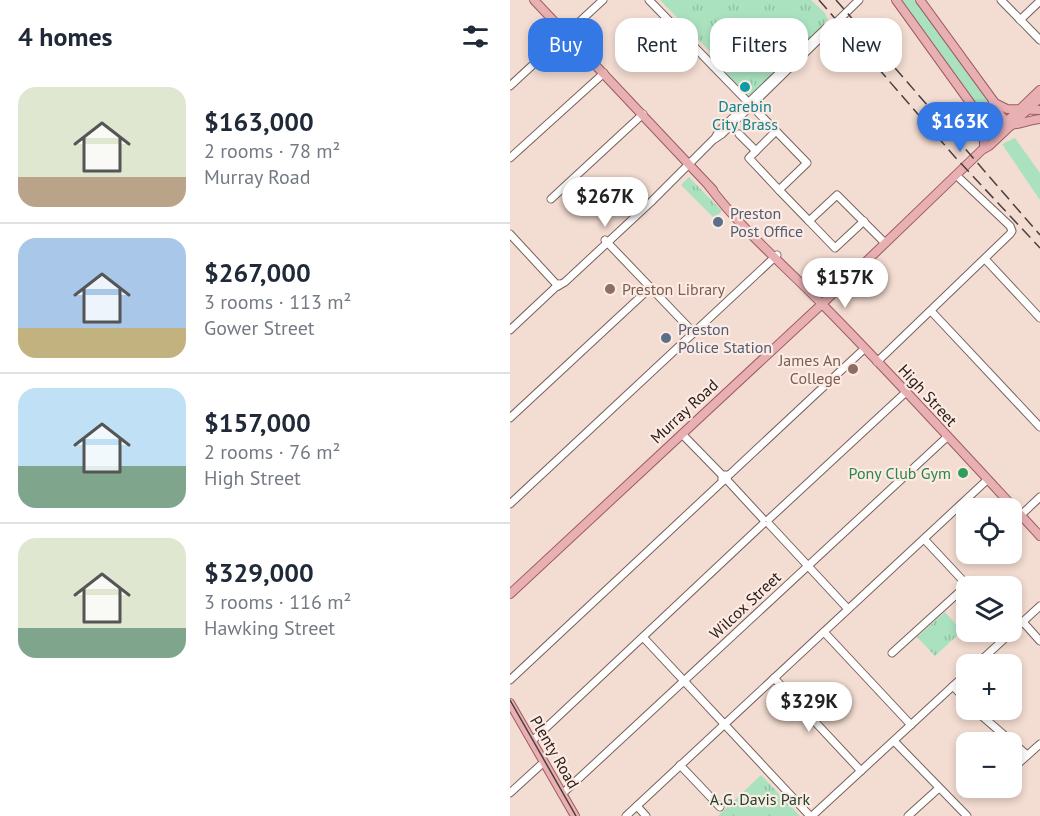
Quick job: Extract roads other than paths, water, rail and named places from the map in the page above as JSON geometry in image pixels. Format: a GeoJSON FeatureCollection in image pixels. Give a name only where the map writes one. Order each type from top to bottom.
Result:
{"type":"FeatureCollection","features":[{"type":"Feature","properties":{"kind":"main road","name":"High Street"},"geometry":{"type":"LineString","coordinates":[[529,0],[548,18]]}},
{"type":"Feature","properties":{"kind":"main road","name":"High Street"},"geometry":{"type":"LineString","coordinates":[[534,0],[550,18]]}},
{"type":"Feature","properties":{"kind":"main road"},"geometry":{"type":"LineString","coordinates":[[896,0],[978,113],[988,121],[1006,125],[1040,119]]}},
{"type":"Feature","properties":{"kind":"main road"},"geometry":{"type":"LineString","coordinates":[[920,0],[991,99],[1006,125]]}},
{"type":"Feature","properties":{"kind":"main road","name":"High Street"},"geometry":{"type":"LineString","coordinates":[[602,74],[709,186],[720,201],[776,257],[787,272],[793,275],[822,304],[1004,498]]}},
{"type":"Feature","properties":{"kind":"main road","name":"Murray Road"},"geometry":{"type":"LineString","coordinates":[[510,594],[822,304],[983,147],[989,146],[1018,110],[1040,90]]}},
{"type":"Feature","properties":{"kind":"main road","name":"Murray Road"},"geometry":{"type":"LineString","coordinates":[[1006,125],[1040,98]]}},
{"type":"Feature","properties":{"kind":"main road"},"geometry":{"type":"LineString","coordinates":[[991,99],[1004,108],[1040,110]]}},
{"type":"Feature","properties":{"kind":"main road"},"geometry":{"type":"LineString","coordinates":[[978,113],[984,129],[983,147]]}},
{"type":"Feature","properties":{"kind":"main road","name":"High Street"},"geometry":{"type":"LineString","coordinates":[[1022,516],[1040,536]]}},
{"type":"Feature","properties":{"kind":"main road","name":"Plenty Road"},"geometry":{"type":"LineString","coordinates":[[510,702],[575,816]]}},
{"type":"Feature","properties":{"kind":"street"},"geometry":{"type":"LineString","coordinates":[[583,18],[603,0]]}},
{"type":"Feature","properties":{"kind":"street"},"geometry":{"type":"LineString","coordinates":[[650,0],[807,163],[779,190]]}},
{"type":"Feature","properties":{"kind":"street"},"geometry":{"type":"LineString","coordinates":[[847,0],[850,8]]}},
{"type":"Feature","properties":{"kind":"street"},"geometry":{"type":"LineString","coordinates":[[510,330],[565,282],[688,165],[713,140],[718,131],[750,105],[845,9],[850,8],[859,0]]}},
{"type":"Feature","properties":{"kind":"street"},"geometry":{"type":"LineString","coordinates":[[1002,0],[1040,40]]}},
{"type":"Feature","properties":{"kind":"street"},"geometry":{"type":"LineString","coordinates":[[1020,20],[1040,1]]}},
{"type":"Feature","properties":{"kind":"street"},"geometry":{"type":"LineString","coordinates":[[510,86],[528,69]]}},
{"type":"Feature","properties":{"kind":"street"},"geometry":{"type":"LineString","coordinates":[[510,158],[602,74]]}},
{"type":"Feature","properties":{"kind":"street"},"geometry":{"type":"LineString","coordinates":[[551,199],[641,116]]}},
{"type":"Feature","properties":{"kind":"street"},"geometry":{"type":"LineString","coordinates":[[776,131],[749,158],[835,248],[864,221]]}},
{"type":"Feature","properties":{"kind":"street"},"geometry":{"type":"LineString","coordinates":[[739,134],[756,151]]}},
{"type":"Feature","properties":{"kind":"street"},"geometry":{"type":"LineString","coordinates":[[877,362],[1008,237],[1011,228],[956,175]]}},
{"type":"Feature","properties":{"kind":"street"},"geometry":{"type":"LineString","coordinates":[[809,221],[837,195],[885,243]]}},
{"type":"Feature","properties":{"kind":"street"},"geometry":{"type":"LineString","coordinates":[[510,234],[558,286]]}},
{"type":"Feature","properties":{"kind":"street"},"geometry":{"type":"LineString","coordinates":[[606,241],[694,333]]}},
{"type":"Feature","properties":{"kind":"street"},"geometry":{"type":"LineString","coordinates":[[510,504],[776,257]]}},
{"type":"Feature","properties":{"kind":"street"},"geometry":{"type":"LineString","coordinates":[[985,259],[1040,318]]}},
{"type":"Feature","properties":{"kind":"street"},"geometry":{"type":"LineString","coordinates":[[510,418],[651,287]]}},
{"type":"Feature","properties":{"kind":"street"},"geometry":{"type":"LineString","coordinates":[[931,311],[1040,427]]}},
{"type":"Feature","properties":{"kind":"street"},"geometry":{"type":"LineString","coordinates":[[510,680],[864,349]]}},
{"type":"Feature","properties":{"kind":"street"},"geometry":{"type":"LineString","coordinates":[[532,741],[906,393]]}},
{"type":"Feature","properties":{"kind":"street"},"geometry":{"type":"LineString","coordinates":[[682,434],[848,609]]}},
{"type":"Feature","properties":{"kind":"street","name":"Wilcox Street"},"geometry":{"type":"LineString","coordinates":[[562,794],[946,436]]}},
{"type":"Feature","properties":{"kind":"street"},"geometry":{"type":"LineString","coordinates":[[626,816],[987,480]]}},
{"type":"Feature","properties":{"kind":"street"},"geometry":{"type":"LineString","coordinates":[[1022,514],[1040,497]]}},
{"type":"Feature","properties":{"kind":"street"},"geometry":{"type":"LineString","coordinates":[[924,539],[959,576]]}},
{"type":"Feature","properties":{"kind":"street"},"geometry":{"type":"LineString","coordinates":[[892,653],[956,597]]}},
{"type":"Feature","properties":{"kind":"street"},"geometry":{"type":"LineString","coordinates":[[1040,606],[1023,622],[1040,640]]}},
{"type":"Feature","properties":{"kind":"street"},"geometry":{"type":"LineString","coordinates":[[824,632],[911,725]]}},
{"type":"Feature","properties":{"kind":"street"},"geometry":{"type":"LineString","coordinates":[[643,637],[811,816],[956,683]]}},
{"type":"Feature","properties":{"kind":"street"},"geometry":{"type":"LineString","coordinates":[[988,654],[1000,642]]}},
{"type":"Feature","properties":{"kind":"street"},"geometry":{"type":"LineString","coordinates":[[774,678],[861,771]]}},
{"type":"Feature","properties":{"kind":"street"},"geometry":{"type":"LineString","coordinates":[[953,686],[956,689]]}},
{"type":"Feature","properties":{"kind":"street"},"geometry":{"type":"LineString","coordinates":[[987,720],[1027,755]]}},
{"type":"Feature","properties":{"kind":"street"},"geometry":{"type":"LineString","coordinates":[[894,741],[967,816]]}},
{"type":"Feature","properties":{"kind":"street"},"geometry":{"type":"LineString","coordinates":[[1022,760],[1040,744]]}},
{"type":"Feature","properties":{"kind":"street"},"geometry":{"type":"LineString","coordinates":[[510,793],[544,762]]}},
{"type":"Feature","properties":{"kind":"street"},"geometry":{"type":"LineString","coordinates":[[680,765],[720,807]]}},
{"type":"Feature","properties":{"kind":"street"},"geometry":{"type":"LineString","coordinates":[[908,816],[939,788]]}},
{"type":"Feature","properties":{"kind":"street"},"geometry":{"type":"LineString","coordinates":[[637,806],[646,816]]}},
{"type":"Feature","properties":{"kind":"tram line"},"geometry":{"type":"LineString","coordinates":[[510,700],[576,816]]}},
{"type":"Feature","properties":{"kind":"railway"},"geometry":{"type":"LineString","coordinates":[[819,0],[955,157],[1040,248]]}},
{"type":"Feature","properties":{"kind":"railway"},"geometry":{"type":"LineString","coordinates":[[836,0],[1040,235]]}},
{"type":"Feature","properties":{"kind":"place","name":"Darebin City Brass"},"geometry":{"type":"Point","coordinates":[745,87]}},
{"type":"Feature","properties":{"kind":"place","name":"Preston Post Office"},"geometry":{"type":"Point","coordinates":[718,222]}},
{"type":"Feature","properties":{"kind":"place","name":"Preston Library"},"geometry":{"type":"Point","coordinates":[610,289]}},
{"type":"Feature","properties":{"kind":"place","name":"Preston Police Station"},"geometry":{"type":"Point","coordinates":[666,338]}},
{"type":"Feature","properties":{"kind":"place","name":"James An College"},"geometry":{"type":"Point","coordinates":[853,369]}},
{"type":"Feature","properties":{"kind":"place","name":"Pony Club Gym"},"geometry":{"type":"Point","coordinates":[963,473]}},
{"type":"Feature","properties":{"kind":"park label","name":"A.G. Davis Park"},"geometry":{"type":"Point","coordinates":[760,799]}}]}
